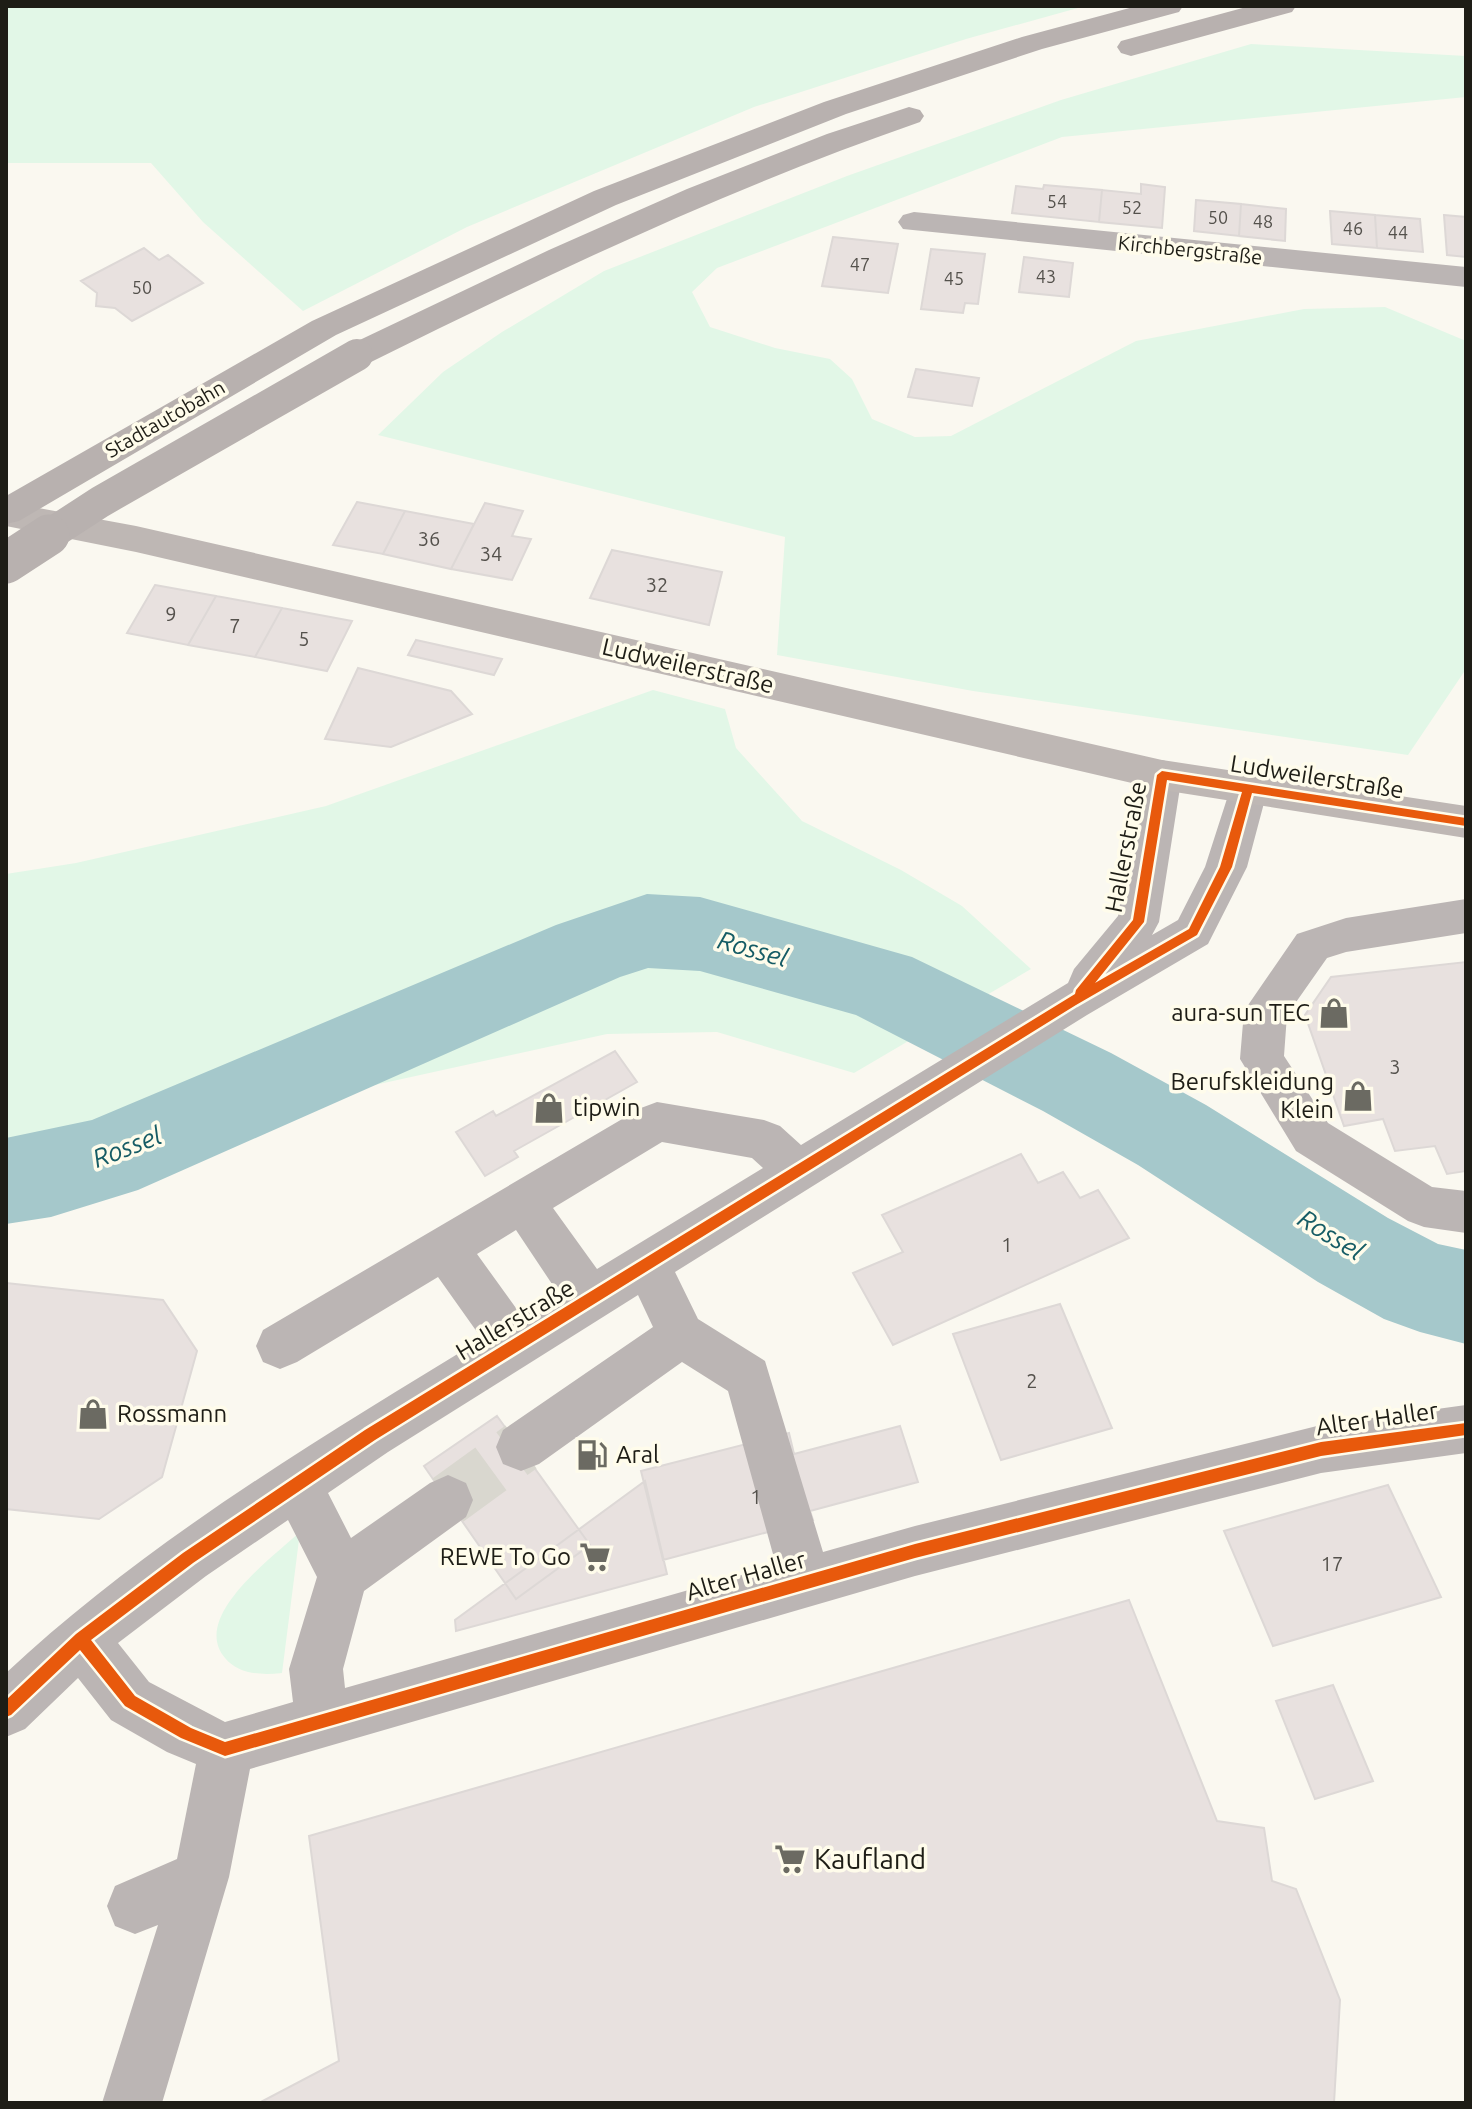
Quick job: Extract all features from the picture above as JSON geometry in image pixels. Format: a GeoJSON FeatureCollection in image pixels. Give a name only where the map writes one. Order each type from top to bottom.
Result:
{"type":"FeatureCollection","features":[{"type":"Feature","properties":{"kind":"highway","name":"Stadtautobahn"},"geometry":{"type":"LineString","coordinates":[[6,513],[324,328],[605,198],[835,108],[1032,43],[1169,6]]}},
{"type":"Feature","properties":{"kind":"highway"},"geometry":{"type":"LineString","coordinates":[[1104,54],[1282,6]]}},
{"type":"Feature","properties":{"kind":"highway"},"geometry":{"type":"LineString","coordinates":[[6,563],[100,502],[357,355],[642,220],[855,134],[944,105]]}},
{"type":"Feature","properties":{"kind":"main road","name":"Ludweilerstraße"},"geometry":{"type":"LineString","coordinates":[[6,513],[136,539],[1162,775],[1466,822]]}},
{"type":"Feature","properties":{"kind":"street","name":"Kirchbergstraße"},"geometry":{"type":"LineString","coordinates":[[914,222],[1466,277]]}},
{"type":"Feature","properties":{"kind":"street","name":"Hallerstraße"},"geometry":{"type":"LineString","coordinates":[[1072,1002],[1138,922],[1162,775]]}},
{"type":"Feature","properties":{"kind":"street","name":"Hallerstraße"},"geometry":{"type":"LineString","coordinates":[[6,1710],[81,1639],[188,1558],[370,1435],[1072,1002],[1193,932],[1226,867],[1248,788]]}},
{"type":"Feature","properties":{"kind":"street"},"geometry":{"type":"LineString","coordinates":[[1466,916],[1346,935],[1312,946],[1266,1011],[1262,1059],[1312,1137],[1424,1206],[1466,1212]]}},
{"type":"Feature","properties":{"kind":"street"},"geometry":{"type":"LineString","coordinates":[[280,1346],[657,1122],[764,1140],[798,1172]]}},
{"type":"Feature","properties":{"kind":"street"},"geometry":{"type":"LineString","coordinates":[[523,1202],[591,1301]]}},
{"type":"Feature","properties":{"kind":"street"},"geometry":{"type":"LineString","coordinates":[[445,1248],[515,1346]]}},
{"type":"Feature","properties":{"kind":"street"},"geometry":{"type":"LineString","coordinates":[[648,1265],[681,1335],[748,1377],[806,1581]]}},
{"type":"Feature","properties":{"kind":"street"},"geometry":{"type":"LineString","coordinates":[[521,1447],[681,1335]]}},
{"type":"Feature","properties":{"kind":"street","name":"Alter Haller"},"geometry":{"type":"LineString","coordinates":[[225,1749],[915,1551],[1321,1449],[1466,1429]]}},
{"type":"Feature","properties":{"kind":"street"},"geometry":{"type":"LineString","coordinates":[[297,1485],[343,1575]]}},
{"type":"Feature","properties":{"kind":"street"},"geometry":{"type":"LineString","coordinates":[[322,1720],[316,1669],[343,1575],[448,1500]]}},
{"type":"Feature","properties":{"kind":"street"},"geometry":{"type":"LineString","coordinates":[[81,1639],[130,1701],[186,1733],[225,1749],[219,1798],[201,1877],[132,2103]]}},
{"type":"Feature","properties":{"kind":"street"},"geometry":{"type":"LineString","coordinates":[[135,1906],[201,1877]]}},
{"type":"Feature","properties":{"kind":"green space"},"geometry":{"type":"Polygon","coordinates":[[[6,6],[1085,6],[966,39],[754,107],[467,227],[303,311],[203,222],[151,163],[6,163],[6,6]]]}},
{"type":"Feature","properties":{"kind":"green space"},"geometry":{"type":"Polygon","coordinates":[[[1251,44],[1466,56],[1466,97],[1062,137],[717,268],[692,292],[710,327],[775,348],[830,359],[852,379],[872,419],[915,437],[951,436],[1136,341],[1304,309],[1385,307],[1466,341],[1464,672],[1408,755],[973,691],[777,655],[785,537],[378,435],[443,372],[502,332],[604,271],[847,176],[1061,100],[1251,44]]]}},
{"type":"Feature","properties":{"kind":"green space"},"geometry":{"type":"Polygon","coordinates":[[[653,690],[725,709],[736,748],[802,821],[901,870],[962,906],[1031,969],[854,1073],[717,1032],[607,1034],[6,1166],[6,874],[76,863],[326,806],[653,690]]]}},
{"type":"Feature","properties":{"kind":"green space"},"geometry":{"type":"Polygon","coordinates":[[[300,1532],[282,1673],[259,1674],[237,1668],[225,1658],[217,1642],[218,1625],[226,1607],[255,1572],[300,1532]]]}},
{"type":"Feature","properties":{"kind":"building"},"geometry":{"type":"Polygon","coordinates":[[[1141,184],[1165,187],[1162,228],[1099,222],[1102,190],[1141,194],[1141,184]]]}},
{"type":"Feature","properties":{"kind":"building"},"geometry":{"type":"Polygon","coordinates":[[[1044,185],[1102,190],[1099,222],[1012,213],[1016,186],[1043,189],[1044,185]]]}},
{"type":"Feature","properties":{"kind":"building"},"geometry":{"type":"Polygon","coordinates":[[[1196,200],[1241,204],[1239,236],[1194,231],[1196,200]]]}},
{"type":"Feature","properties":{"kind":"building"},"geometry":{"type":"Polygon","coordinates":[[[1241,204],[1286,209],[1285,241],[1239,236],[1241,204]]]}},
{"type":"Feature","properties":{"kind":"building"},"geometry":{"type":"Polygon","coordinates":[[[1330,211],[1375,215],[1377,248],[1332,244],[1330,211]]]}},
{"type":"Feature","properties":{"kind":"building"},"geometry":{"type":"Polygon","coordinates":[[[1375,215],[1420,219],[1423,252],[1377,248],[1375,215]]]}},
{"type":"Feature","properties":{"kind":"building"},"geometry":{"type":"Polygon","coordinates":[[[1444,215],[1466,217],[1466,257],[1447,255],[1444,215]]]}},
{"type":"Feature","properties":{"kind":"building"},"geometry":{"type":"Polygon","coordinates":[[[833,237],[898,244],[888,293],[822,286],[833,237]]]}},
{"type":"Feature","properties":{"kind":"building"},"geometry":{"type":"Polygon","coordinates":[[[144,248],[159,260],[168,255],[203,283],[132,321],[115,308],[96,306],[97,293],[81,281],[144,248]]]}},
{"type":"Feature","properties":{"kind":"building"},"geometry":{"type":"Polygon","coordinates":[[[931,249],[985,254],[978,304],[965,303],[963,313],[921,309],[931,249]]]}},
{"type":"Feature","properties":{"kind":"building"},"geometry":{"type":"Polygon","coordinates":[[[1024,257],[1073,263],[1069,297],[1019,292],[1024,257]]]}},
{"type":"Feature","properties":{"kind":"building"},"geometry":{"type":"Polygon","coordinates":[[[916,369],[979,378],[972,406],[908,397],[916,369]]]}},
{"type":"Feature","properties":{"kind":"building"},"geometry":{"type":"Polygon","coordinates":[[[357,502],[405,511],[383,554],[333,545],[357,502]]]}},
{"type":"Feature","properties":{"kind":"building"},"geometry":{"type":"Polygon","coordinates":[[[485,503],[523,511],[512,536],[531,539],[512,580],[451,569],[485,503]]]}},
{"type":"Feature","properties":{"kind":"building"},"geometry":{"type":"Polygon","coordinates":[[[405,511],[474,524],[451,569],[383,554],[405,511]]]}},
{"type":"Feature","properties":{"kind":"building"},"geometry":{"type":"Polygon","coordinates":[[[612,550],[722,572],[709,625],[590,598],[612,550]]]}},
{"type":"Feature","properties":{"kind":"building"},"geometry":{"type":"Polygon","coordinates":[[[155,585],[216,596],[188,645],[127,633],[155,585]]]}},
{"type":"Feature","properties":{"kind":"building"},"geometry":{"type":"Polygon","coordinates":[[[216,596],[282,608],[255,657],[188,645],[216,596]]]}},
{"type":"Feature","properties":{"kind":"building"},"geometry":{"type":"Polygon","coordinates":[[[282,608],[352,621],[327,671],[255,657],[282,608]]]}},
{"type":"Feature","properties":{"kind":"building"},"geometry":{"type":"Polygon","coordinates":[[[416,640],[502,659],[494,675],[408,655],[416,640]]]}},
{"type":"Feature","properties":{"kind":"building"},"geometry":{"type":"Polygon","coordinates":[[[358,668],[451,691],[472,714],[391,747],[325,739],[358,668]]]}},
{"type":"Feature","properties":{"kind":"building"},"geometry":{"type":"Polygon","coordinates":[[[1466,962],[1466,1171],[1447,1174],[1435,1146],[1395,1151],[1383,1119],[1344,1126],[1305,1015],[1331,977],[1466,962]]]}},
{"type":"Feature","properties":{"kind":"building"},"geometry":{"type":"Polygon","coordinates":[[[615,1051],[637,1082],[514,1151],[518,1157],[485,1176],[456,1132],[493,1111],[496,1116],[615,1051]]]}},
{"type":"Feature","properties":{"kind":"building"},"geometry":{"type":"Polygon","coordinates":[[[1021,1154],[1038,1183],[1063,1172],[1080,1198],[1098,1190],[1129,1238],[893,1345],[853,1273],[903,1252],[882,1215],[1021,1154]]]}},
{"type":"Feature","properties":{"kind":"building","name":"Rossmann"},"geometry":{"type":"Polygon","coordinates":[[[6,1283],[163,1300],[197,1351],[162,1477],[99,1519],[6,1509],[6,1283]]]}},
{"type":"Feature","properties":{"kind":"building"},"geometry":{"type":"Polygon","coordinates":[[[1060,1304],[1112,1428],[1001,1460],[953,1334],[1060,1304]]]}},
{"type":"Feature","properties":{"kind":"building"},"geometry":{"type":"Polygon","coordinates":[[[497,1416],[590,1545],[516,1599],[424,1466],[497,1416]]]}},
{"type":"Feature","properties":{"kind":"building"},"geometry":{"type":"Polygon","coordinates":[[[900,1426],[918,1482],[810,1511],[813,1520],[663,1560],[641,1471],[789,1433],[794,1454],[900,1426]]]}},
{"type":"Feature","properties":{"kind":"building"},"geometry":{"type":"Polygon","coordinates":[[[645,1481],[667,1574],[456,1631],[455,1620],[645,1481]]]}},
{"type":"Feature","properties":{"kind":"building"},"geometry":{"type":"Polygon","coordinates":[[[1388,1485],[1441,1597],[1273,1646],[1224,1531],[1388,1485]]]}},
{"type":"Feature","properties":{"kind":"building","name":"Kaufland"},"geometry":{"type":"Polygon","coordinates":[[[1129,1600],[1217,1821],[1264,1828],[1272,1881],[1296,1889],[1340,2000],[1334,2103],[259,2103],[339,2061],[309,1836],[1129,1600]]]}},
{"type":"Feature","properties":{"kind":"building"},"geometry":{"type":"Polygon","coordinates":[[[1333,1685],[1373,1781],[1315,1799],[1276,1701],[1333,1685]]]}},
{"type":"Feature","properties":{"kind":"waterway","name":"Rossel"},"geometry":{"type":"LineString","coordinates":[[6,1181],[51,1174],[104,1160],[588,951],[647,931],[700,934],[880,984],[1077,1082],[1172,1135],[1353,1250],[1420,1286],[1466,1297]]}},
{"type":"Feature","properties":{"kind":"tunnel"},"geometry":{"type":"LineString","coordinates":[[448,1500],[521,1447]]}},
{"type":"Feature","properties":{"kind":"cycle path"},"geometry":{"type":"LineString","coordinates":[[1080,993],[1138,922],[1162,775],[1466,822]]}},
{"type":"Feature","properties":{"kind":"cycle path"},"geometry":{"type":"LineString","coordinates":[[6,1710],[81,1639],[188,1558],[370,1435],[1072,1002],[1193,932],[1226,867],[1248,788]]}},
{"type":"Feature","properties":{"kind":"cycle path"},"geometry":{"type":"LineString","coordinates":[[81,1639],[130,1701],[186,1733],[225,1749],[915,1551],[1321,1449],[1466,1429]]}},
{"type":"Feature","properties":{"kind":"place","name":"aura-sun TEC"},"geometry":{"type":"Point","coordinates":[1334,1013]}},
{"type":"Feature","properties":{"kind":"place","name":"Berufskleidung Klein"},"geometry":{"type":"Point","coordinates":[1358,1096]}},
{"type":"Feature","properties":{"kind":"place","name":"tipwin"},"geometry":{"type":"Point","coordinates":[549,1108]}},
{"type":"Feature","properties":{"kind":"place","name":"Rossmann"},"geometry":{"type":"Point","coordinates":[93,1414]}},
{"type":"Feature","properties":{"kind":"place","name":"Aral"},"geometry":{"type":"Point","coordinates":[592,1455]}},
{"type":"Feature","properties":{"kind":"place","name":"REWE To Go"},"geometry":{"type":"Point","coordinates":[595,1557]}},
{"type":"Feature","properties":{"kind":"place","name":"Kaufland"},"geometry":{"type":"Point","coordinates":[790,1859]}}]}
